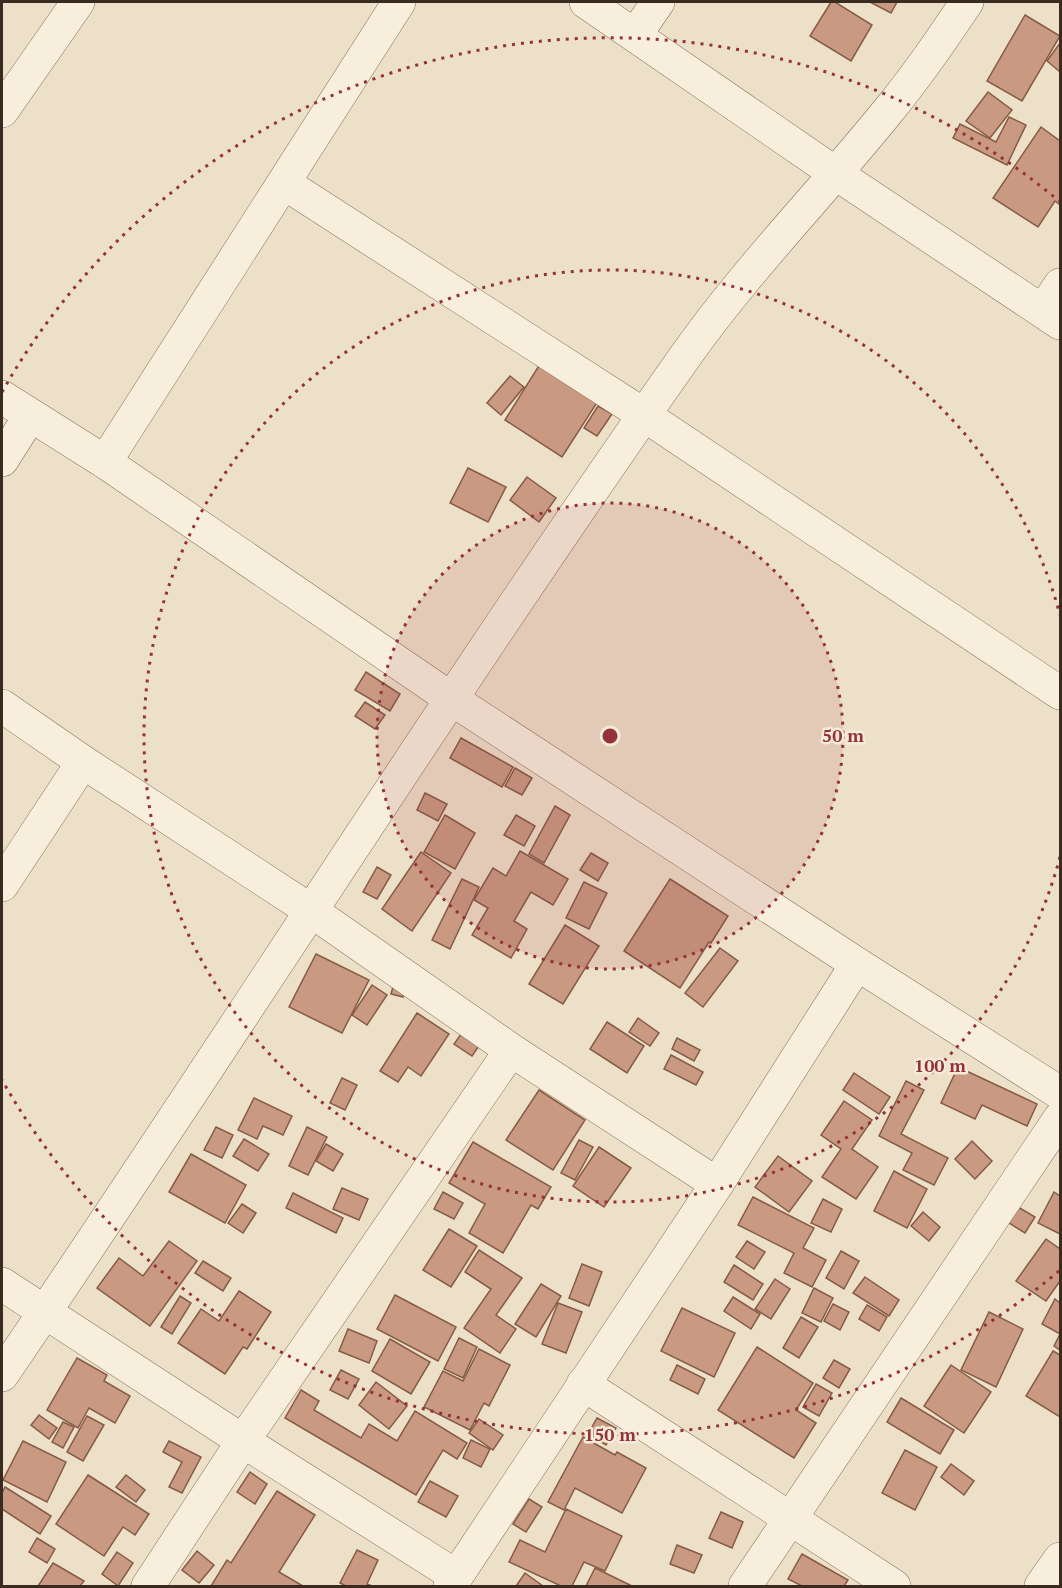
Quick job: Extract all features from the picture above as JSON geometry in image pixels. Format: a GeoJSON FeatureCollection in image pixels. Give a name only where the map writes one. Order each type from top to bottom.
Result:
{"type":"FeatureCollection","features":[{"type":"Feature","properties":{"kind":"street"},"geometry":{"type":"LineString","coordinates":[[2,111],[78,2]]}},
{"type":"Feature","properties":{"kind":"street"},"geometry":{"type":"LineString","coordinates":[[105,462],[399,2]]}},
{"type":"Feature","properties":{"kind":"street"},"geometry":{"type":"LineString","coordinates":[[586,2],[636,34],[835,173],[1055,306]]}},
{"type":"Feature","properties":{"kind":"street"},"geometry":{"type":"LineString","coordinates":[[636,34],[658,2]]}},
{"type":"Feature","properties":{"kind":"street"},"geometry":{"type":"LineString","coordinates":[[2,1375],[450,698],[644,415],[713,317],[888,112],[932,54],[967,2]]}},
{"type":"Feature","properties":{"kind":"street"},"geometry":{"type":"LineString","coordinates":[[284,183],[644,415],[1060,693]]}},
{"type":"Feature","properties":{"kind":"street"},"geometry":{"type":"LineString","coordinates":[[2,397],[105,462],[450,698],[857,964],[1060,1093]]}},
{"type":"Feature","properties":{"kind":"street"},"geometry":{"type":"LineString","coordinates":[[2,460],[30,416]]}},
{"type":"Feature","properties":{"kind":"street"},"geometry":{"type":"LineString","coordinates":[[2,706],[83,762],[310,910],[511,1050],[717,1184]]}},
{"type":"Feature","properties":{"kind":"street"},"geometry":{"type":"LineString","coordinates":[[2,885],[83,762]]}},
{"type":"Feature","properties":{"kind":"street"},"geometry":{"type":"LineString","coordinates":[[2,1284],[453,1581],[717,1184],[857,964]]}},
{"type":"Feature","properties":{"kind":"street"},"geometry":{"type":"LineString","coordinates":[[148,1587],[243,1442],[511,1050]]}},
{"type":"Feature","properties":{"kind":"street"},"geometry":{"type":"LineString","coordinates":[[744,1587],[1060,1118]]}},
{"type":"Feature","properties":{"kind":"street"},"geometry":{"type":"LineString","coordinates":[[583,1384],[894,1587]]}},
{"type":"Feature","properties":{"kind":"street"},"geometry":{"type":"LineString","coordinates":[[1041,1587],[1060,1559]]}},
{"type":"Feature","properties":{"kind":"building"},"geometry":{"type":"Polygon","coordinates":[[[831,2],[835,2],[872,25],[851,61],[810,36],[831,2]]]}},
{"type":"Feature","properties":{"kind":"building"},"geometry":{"type":"Polygon","coordinates":[[[870,2],[897,2],[891,13],[870,2]]]}},
{"type":"Feature","properties":{"kind":"building"},"geometry":{"type":"Polygon","coordinates":[[[1025,15],[1060,36],[1022,101],[987,81],[1025,15]]]}},
{"type":"Feature","properties":{"kind":"building"},"geometry":{"type":"Polygon","coordinates":[[[1060,43],[1060,72],[1047,61],[1060,43]]]}},
{"type":"Feature","properties":{"kind":"building"},"geometry":{"type":"Polygon","coordinates":[[[988,92],[1012,110],[990,138],[966,121],[988,92]]]}},
{"type":"Feature","properties":{"kind":"building"},"geometry":{"type":"Polygon","coordinates":[[[1009,117],[1026,125],[1007,165],[953,138],[960,124],[996,142],[1009,117]]]}},
{"type":"Feature","properties":{"kind":"building"},"geometry":{"type":"Polygon","coordinates":[[[1041,127],[1060,141],[1060,205],[1055,201],[1038,227],[993,198],[1041,127]]]}},
{"type":"Feature","properties":{"kind":"building"},"geometry":{"type":"Polygon","coordinates":[[[540,364],[598,401],[562,457],[505,420],[540,364]]]}},
{"type":"Feature","properties":{"kind":"building"},"geometry":{"type":"Polygon","coordinates":[[[510,376],[524,387],[501,415],[487,403],[510,376]]]}},
{"type":"Feature","properties":{"kind":"building"},"geometry":{"type":"Polygon","coordinates":[[[598,406],[612,414],[597,436],[584,428],[598,406]]]}},
{"type":"Feature","properties":{"kind":"building"},"geometry":{"type":"Polygon","coordinates":[[[468,468],[506,487],[488,522],[450,503],[468,468]]]}},
{"type":"Feature","properties":{"kind":"building"},"geometry":{"type":"Polygon","coordinates":[[[527,477],[556,498],[539,522],[510,500],[527,477]]]}},
{"type":"Feature","properties":{"kind":"building"},"geometry":{"type":"Polygon","coordinates":[[[366,672],[400,694],[390,711],[355,690],[366,672]]]}},
{"type":"Feature","properties":{"kind":"building"},"geometry":{"type":"Polygon","coordinates":[[[365,702],[385,715],[375,729],[355,716],[365,702]]]}},
{"type":"Feature","properties":{"kind":"building"},"geometry":{"type":"Polygon","coordinates":[[[461,738],[513,767],[502,787],[450,758],[461,738]]]}},
{"type":"Feature","properties":{"kind":"building"},"geometry":{"type":"Polygon","coordinates":[[[515,768],[532,778],[522,795],[505,786],[515,768]]]}},
{"type":"Feature","properties":{"kind":"building"},"geometry":{"type":"Polygon","coordinates":[[[425,793],[447,804],[438,821],[417,810],[425,793]]]}},
{"type":"Feature","properties":{"kind":"building"},"geometry":{"type":"Polygon","coordinates":[[[555,806],[570,815],[544,863],[529,854],[555,806]]]}},
{"type":"Feature","properties":{"kind":"building"},"geometry":{"type":"Polygon","coordinates":[[[445,815],[475,833],[455,869],[424,852],[445,815]]]}},
{"type":"Feature","properties":{"kind":"building"},"geometry":{"type":"Polygon","coordinates":[[[516,815],[535,826],[524,846],[504,835],[516,815]]]}},
{"type":"Feature","properties":{"kind":"building"},"geometry":{"type":"Polygon","coordinates":[[[520,851],[568,879],[553,905],[531,892],[514,921],[527,929],[511,958],[472,935],[488,908],[474,900],[493,868],[506,876],[520,851]]]}},
{"type":"Feature","properties":{"kind":"building"},"geometry":{"type":"Polygon","coordinates":[[[421,852],[451,873],[412,931],[382,909],[421,852]]]}},
{"type":"Feature","properties":{"kind":"building"},"geometry":{"type":"Polygon","coordinates":[[[591,853],[608,863],[598,881],[580,870],[591,853]]]}},
{"type":"Feature","properties":{"kind":"building"},"geometry":{"type":"Polygon","coordinates":[[[377,867],[391,875],[377,899],[363,892],[377,867]]]}},
{"type":"Feature","properties":{"kind":"building"},"geometry":{"type":"Polygon","coordinates":[[[462,879],[479,887],[450,949],[432,940],[462,879]]]}},
{"type":"Feature","properties":{"kind":"building"},"geometry":{"type":"Polygon","coordinates":[[[670,879],[728,916],[680,988],[624,951],[670,879]]]}},
{"type":"Feature","properties":{"kind":"building"},"geometry":{"type":"Polygon","coordinates":[[[584,882],[607,893],[589,929],[566,918],[584,882]]]}},
{"type":"Feature","properties":{"kind":"building"},"geometry":{"type":"Polygon","coordinates":[[[565,925],[599,946],[563,1004],[529,984],[565,925]]]}},
{"type":"Feature","properties":{"kind":"building"},"geometry":{"type":"Polygon","coordinates":[[[720,948],[738,961],[703,1007],[685,993],[720,948]]]}},
{"type":"Feature","properties":{"kind":"building"},"geometry":{"type":"Polygon","coordinates":[[[316,954],[369,980],[342,1033],[289,1007],[316,954]]]}},
{"type":"Feature","properties":{"kind":"building"},"geometry":{"type":"Polygon","coordinates":[[[397,972],[409,975],[403,997],[391,994],[397,972]]]}},
{"type":"Feature","properties":{"kind":"building"},"geometry":{"type":"Polygon","coordinates":[[[372,985],[387,995],[367,1025],[352,1015],[372,985]]]}},
{"type":"Feature","properties":{"kind":"building"},"geometry":{"type":"Polygon","coordinates":[[[417,1013],[449,1034],[421,1076],[408,1067],[398,1082],[380,1071],[417,1013]]]}},
{"type":"Feature","properties":{"kind":"building"},"geometry":{"type":"Polygon","coordinates":[[[638,1018],[659,1033],[650,1046],[629,1032],[638,1018]]]}},
{"type":"Feature","properties":{"kind":"building"},"geometry":{"type":"Polygon","coordinates":[[[607,1022],[644,1046],[627,1073],[590,1049],[607,1022]]]}},
{"type":"Feature","properties":{"kind":"building"},"geometry":{"type":"Polygon","coordinates":[[[464,1030],[481,1043],[472,1056],[454,1044],[464,1030]]]}},
{"type":"Feature","properties":{"kind":"building"},"geometry":{"type":"Polygon","coordinates":[[[677,1038],[700,1050],[694,1061],[672,1049],[677,1038]]]}},
{"type":"Feature","properties":{"kind":"building"},"geometry":{"type":"Polygon","coordinates":[[[671,1055],[703,1072],[696,1085],[664,1069],[671,1055]]]}},
{"type":"Feature","properties":{"kind":"building"},"geometry":{"type":"Polygon","coordinates":[[[958,1067],[1037,1104],[1027,1126],[982,1105],[975,1119],[941,1103],[958,1067]]]}},
{"type":"Feature","properties":{"kind":"building"},"geometry":{"type":"Polygon","coordinates":[[[854,1073],[890,1097],[879,1114],[843,1090],[854,1073]]]}},
{"type":"Feature","properties":{"kind":"building"},"geometry":{"type":"Polygon","coordinates":[[[342,1078],[357,1085],[345,1110],[330,1103],[342,1078]]]}},
{"type":"Feature","properties":{"kind":"building"},"geometry":{"type":"Polygon","coordinates":[[[906,1081],[924,1090],[901,1134],[948,1158],[934,1185],[903,1170],[912,1153],[879,1136],[906,1081]]]}},
{"type":"Feature","properties":{"kind":"building"},"geometry":{"type":"Polygon","coordinates":[[[539,1090],[585,1120],[553,1170],[506,1140],[539,1090]]]}},
{"type":"Feature","properties":{"kind":"building"},"geometry":{"type":"Polygon","coordinates":[[[254,1098],[292,1116],[283,1135],[263,1126],[257,1139],[238,1130],[254,1098]]]}},
{"type":"Feature","properties":{"kind":"building"},"geometry":{"type":"Polygon","coordinates":[[[844,1101],[872,1120],[852,1149],[878,1167],[856,1199],[822,1177],[841,1149],[821,1135],[844,1101]]]}},
{"type":"Feature","properties":{"kind":"building"},"geometry":{"type":"Polygon","coordinates":[[[216,1127],[233,1135],[222,1158],[204,1150],[216,1127]]]}},
{"type":"Feature","properties":{"kind":"building"},"geometry":{"type":"Polygon","coordinates":[[[307,1127],[327,1137],[308,1175],[289,1166],[307,1127]]]}},
{"type":"Feature","properties":{"kind":"building"},"geometry":{"type":"Polygon","coordinates":[[[244,1139],[269,1154],[258,1171],[233,1156],[244,1139]]]}},
{"type":"Feature","properties":{"kind":"building"},"geometry":{"type":"Polygon","coordinates":[[[579,1140],[593,1147],[575,1180],[561,1173],[579,1140]]]}},
{"type":"Feature","properties":{"kind":"building"},"geometry":{"type":"Polygon","coordinates":[[[972,1141],[992,1161],[975,1179],[955,1159],[972,1141]]]}},
{"type":"Feature","properties":{"kind":"building"},"geometry":{"type":"Polygon","coordinates":[[[473,1142],[551,1187],[538,1209],[531,1205],[503,1253],[469,1233],[485,1204],[449,1183],[473,1142]]]}},
{"type":"Feature","properties":{"kind":"building"},"geometry":{"type":"Polygon","coordinates":[[[326,1144],[343,1154],[333,1171],[316,1161],[326,1144]]]}},
{"type":"Feature","properties":{"kind":"building"},"geometry":{"type":"Polygon","coordinates":[[[599,1147],[631,1168],[604,1207],[573,1186],[599,1147]]]}},
{"type":"Feature","properties":{"kind":"building"},"geometry":{"type":"Polygon","coordinates":[[[191,1154],[246,1185],[225,1223],[169,1192],[191,1154]]]}},
{"type":"Feature","properties":{"kind":"building"},"geometry":{"type":"Polygon","coordinates":[[[778,1156],[812,1181],[789,1212],[755,1187],[778,1156]]]}},
{"type":"Feature","properties":{"kind":"building"},"geometry":{"type":"Polygon","coordinates":[[[894,1171],[927,1189],[907,1228],[874,1211],[894,1171]]]}},
{"type":"Feature","properties":{"kind":"building"},"geometry":{"type":"Polygon","coordinates":[[[342,1188],[368,1199],[359,1220],[333,1209],[342,1188]]]}},
{"type":"Feature","properties":{"kind":"building"},"geometry":{"type":"Polygon","coordinates":[[[443,1192],[463,1203],[454,1219],[434,1209],[443,1192]]]}},
{"type":"Feature","properties":{"kind":"building"},"geometry":{"type":"Polygon","coordinates":[[[1054,1192],[1060,1196],[1060,1234],[1038,1223],[1054,1192]]]}},
{"type":"Feature","properties":{"kind":"building"},"geometry":{"type":"Polygon","coordinates":[[[293,1193],[343,1218],[336,1233],[286,1208],[293,1193]]]}},
{"type":"Feature","properties":{"kind":"building"},"geometry":{"type":"Polygon","coordinates":[[[753,1197],[814,1228],[803,1248],[826,1260],[812,1287],[784,1273],[794,1253],[738,1225],[753,1197]]]}},
{"type":"Feature","properties":{"kind":"building"},"geometry":{"type":"Polygon","coordinates":[[[823,1199],[842,1209],[831,1232],[811,1223],[823,1199]]]}},
{"type":"Feature","properties":{"kind":"building"},"geometry":{"type":"Polygon","coordinates":[[[242,1204],[256,1213],[243,1233],[228,1223],[242,1204]]]}},
{"type":"Feature","properties":{"kind":"building"},"geometry":{"type":"Polygon","coordinates":[[[1018,1207],[1035,1217],[1025,1233],[1009,1223],[1018,1207]]]}},
{"type":"Feature","properties":{"kind":"building"},"geometry":{"type":"Polygon","coordinates":[[[923,1212],[940,1227],[929,1241],[911,1226],[923,1212]]]}},
{"type":"Feature","properties":{"kind":"building"},"geometry":{"type":"Polygon","coordinates":[[[449,1229],[477,1246],[451,1287],[423,1270],[449,1229]]]}},
{"type":"Feature","properties":{"kind":"building"},"geometry":{"type":"Polygon","coordinates":[[[1046,1239],[1060,1249],[1060,1281],[1046,1301],[1016,1281],[1046,1239]]]}},
{"type":"Feature","properties":{"kind":"building"},"geometry":{"type":"Polygon","coordinates":[[[169,1241],[197,1261],[150,1326],[97,1288],[119,1258],[143,1276],[169,1241]]]}},
{"type":"Feature","properties":{"kind":"building"},"geometry":{"type":"Polygon","coordinates":[[[747,1241],[765,1252],[754,1269],[736,1257],[747,1241]]]}},
{"type":"Feature","properties":{"kind":"building"},"geometry":{"type":"Polygon","coordinates":[[[479,1250],[522,1278],[496,1315],[516,1329],[500,1353],[464,1328],[491,1289],[465,1272],[479,1250]]]}},
{"type":"Feature","properties":{"kind":"building"},"geometry":{"type":"Polygon","coordinates":[[[841,1251],[859,1261],[844,1289],[826,1278],[841,1251]]]}},
{"type":"Feature","properties":{"kind":"building"},"geometry":{"type":"Polygon","coordinates":[[[203,1261],[231,1278],[223,1291],[195,1273],[203,1261]]]}},
{"type":"Feature","properties":{"kind":"building"},"geometry":{"type":"Polygon","coordinates":[[[582,1264],[602,1272],[589,1306],[569,1298],[582,1264]]]}},
{"type":"Feature","properties":{"kind":"building"},"geometry":{"type":"Polygon","coordinates":[[[734,1265],[763,1284],[753,1300],[724,1282],[734,1265]]]}},
{"type":"Feature","properties":{"kind":"building"},"geometry":{"type":"Polygon","coordinates":[[[865,1277],[899,1300],[889,1316],[853,1293],[865,1277]]]}},
{"type":"Feature","properties":{"kind":"building"},"geometry":{"type":"Polygon","coordinates":[[[775,1279],[790,1289],[771,1319],[755,1309],[775,1279]]]}},
{"type":"Feature","properties":{"kind":"building"},"geometry":{"type":"Polygon","coordinates":[[[541,1284],[561,1296],[536,1337],[515,1324],[541,1284]]]}},
{"type":"Feature","properties":{"kind":"building"},"geometry":{"type":"Polygon","coordinates":[[[814,1288],[833,1298],[821,1322],[802,1313],[814,1288]]]}},
{"type":"Feature","properties":{"kind":"building"},"geometry":{"type":"Polygon","coordinates":[[[239,1291],[271,1312],[247,1349],[243,1347],[225,1374],[178,1343],[201,1309],[219,1321],[239,1291]]]}},
{"type":"Feature","properties":{"kind":"building"},"geometry":{"type":"Polygon","coordinates":[[[395,1295],[456,1327],[438,1361],[377,1329],[395,1295]]]}},
{"type":"Feature","properties":{"kind":"building"},"geometry":{"type":"Polygon","coordinates":[[[180,1296],[191,1303],[172,1334],[161,1327],[180,1296]]]}},
{"type":"Feature","properties":{"kind":"building"},"geometry":{"type":"Polygon","coordinates":[[[733,1297],[760,1314],[751,1329],[724,1311],[733,1297]]]}},
{"type":"Feature","properties":{"kind":"building"},"geometry":{"type":"Polygon","coordinates":[[[1055,1299],[1060,1303],[1060,1334],[1042,1324],[1055,1299]]]}},
{"type":"Feature","properties":{"kind":"building"},"geometry":{"type":"Polygon","coordinates":[[[558,1303],[582,1312],[566,1353],[542,1344],[558,1303]]]}},
{"type":"Feature","properties":{"kind":"building"},"geometry":{"type":"Polygon","coordinates":[[[833,1304],[849,1312],[840,1330],[824,1321],[833,1304]]]}},
{"type":"Feature","properties":{"kind":"building"},"geometry":{"type":"Polygon","coordinates":[[[867,1305],[887,1317],[879,1331],[859,1319],[867,1305]]]}},
{"type":"Feature","properties":{"kind":"building"},"geometry":{"type":"Polygon","coordinates":[[[682,1308],[735,1333],[714,1377],[661,1351],[682,1308]]]}},
{"type":"Feature","properties":{"kind":"building"},"geometry":{"type":"Polygon","coordinates":[[[989,1312],[1023,1329],[996,1387],[961,1370],[989,1312]]]}},
{"type":"Feature","properties":{"kind":"building"},"geometry":{"type":"Polygon","coordinates":[[[801,1317],[818,1327],[799,1358],[783,1348],[801,1317]]]}},
{"type":"Feature","properties":{"kind":"building"},"geometry":{"type":"Polygon","coordinates":[[[348,1329],[377,1341],[369,1363],[339,1351],[348,1329]]]}},
{"type":"Feature","properties":{"kind":"building"},"geometry":{"type":"Polygon","coordinates":[[[1060,1334],[1060,1350],[1054,1346],[1060,1334]]]}},
{"type":"Feature","properties":{"kind":"building"},"geometry":{"type":"Polygon","coordinates":[[[459,1338],[477,1347],[463,1378],[444,1369],[459,1338]]]}},
{"type":"Feature","properties":{"kind":"building"},"geometry":{"type":"Polygon","coordinates":[[[390,1339],[430,1362],[411,1394],[372,1371],[390,1339]]]}},
{"type":"Feature","properties":{"kind":"building"},"geometry":{"type":"Polygon","coordinates":[[[757,1347],[813,1383],[796,1410],[816,1423],[794,1458],[718,1410],[757,1347]]]}},
{"type":"Feature","properties":{"kind":"building"},"geometry":{"type":"Polygon","coordinates":[[[479,1349],[510,1365],[489,1406],[484,1403],[470,1430],[424,1407],[443,1371],[463,1381],[479,1349]]]}},
{"type":"Feature","properties":{"kind":"building"},"geometry":{"type":"Polygon","coordinates":[[[1053,1351],[1060,1355],[1060,1417],[1026,1396],[1053,1351]]]}},
{"type":"Feature","properties":{"kind":"building"},"geometry":{"type":"Polygon","coordinates":[[[77,1358],[107,1375],[104,1381],[130,1396],[115,1423],[89,1408],[78,1428],[47,1410],[77,1358]]]}},
{"type":"Feature","properties":{"kind":"building"},"geometry":{"type":"Polygon","coordinates":[[[834,1360],[850,1369],[839,1388],[823,1378],[834,1360]]]}},
{"type":"Feature","properties":{"kind":"building"},"geometry":{"type":"Polygon","coordinates":[[[677,1365],[705,1379],[698,1394],[670,1380],[677,1365]]]}},
{"type":"Feature","properties":{"kind":"building"},"geometry":{"type":"Polygon","coordinates":[[[951,1365],[991,1392],[964,1433],[924,1406],[951,1365]]]}},
{"type":"Feature","properties":{"kind":"building"},"geometry":{"type":"Polygon","coordinates":[[[341,1370],[359,1379],[348,1399],[330,1390],[341,1370]]]}},
{"type":"Feature","properties":{"kind":"building"},"geometry":{"type":"Polygon","coordinates":[[[376,1382],[407,1406],[389,1429],[359,1405],[376,1382]]]}},
{"type":"Feature","properties":{"kind":"building"},"geometry":{"type":"Polygon","coordinates":[[[816,1384],[832,1393],[819,1416],[803,1407],[816,1384]]]}},
{"type":"Feature","properties":{"kind":"building"},"geometry":{"type":"Polygon","coordinates":[[[301,1390],[319,1401],[314,1410],[361,1438],[369,1424],[397,1441],[415,1411],[467,1443],[457,1459],[443,1450],[416,1495],[285,1418],[301,1390]]]}},
{"type":"Feature","properties":{"kind":"building"},"geometry":{"type":"Polygon","coordinates":[[[901,1398],[954,1430],[940,1454],[887,1422],[901,1398]]]}},
{"type":"Feature","properties":{"kind":"building"},"geometry":{"type":"Polygon","coordinates":[[[39,1415],[57,1428],[49,1439],[31,1425],[39,1415]]]}},
{"type":"Feature","properties":{"kind":"building"},"geometry":{"type":"Polygon","coordinates":[[[87,1416],[104,1425],[83,1461],[67,1452],[87,1416]]]}},
{"type":"Feature","properties":{"kind":"building"},"geometry":{"type":"Polygon","coordinates":[[[597,1418],[616,1428],[606,1445],[588,1434],[597,1418]]]}},
{"type":"Feature","properties":{"kind":"building"},"geometry":{"type":"Polygon","coordinates":[[[479,1419],[503,1435],[493,1450],[469,1433],[479,1419]]]}},
{"type":"Feature","properties":{"kind":"building"},"geometry":{"type":"Polygon","coordinates":[[[63,1422],[74,1427],[63,1448],[52,1442],[63,1422]]]}},
{"type":"Feature","properties":{"kind":"building"},"geometry":{"type":"Polygon","coordinates":[[[583,1437],[615,1455],[617,1452],[646,1468],[622,1513],[575,1488],[564,1510],[548,1502],[583,1437]]]}},
{"type":"Feature","properties":{"kind":"building"},"geometry":{"type":"Polygon","coordinates":[[[471,1440],[490,1449],[481,1467],[463,1458],[471,1440]]]}},
{"type":"Feature","properties":{"kind":"building"},"geometry":{"type":"Polygon","coordinates":[[[23,1441],[66,1462],[47,1502],[3,1480],[23,1441]]]}},
{"type":"Feature","properties":{"kind":"building"},"geometry":{"type":"Polygon","coordinates":[[[169,1441],[201,1457],[182,1493],[169,1487],[182,1462],[163,1452],[169,1441]]]}},
{"type":"Feature","properties":{"kind":"building"},"geometry":{"type":"Polygon","coordinates":[[[905,1450],[937,1467],[915,1510],[882,1493],[905,1450]]]}},
{"type":"Feature","properties":{"kind":"building"},"geometry":{"type":"Polygon","coordinates":[[[951,1464],[974,1481],[964,1495],[941,1477],[951,1464]]]}},
{"type":"Feature","properties":{"kind":"building"},"geometry":{"type":"Polygon","coordinates":[[[250,1472],[267,1484],[255,1504],[237,1492],[250,1472]]]}},
{"type":"Feature","properties":{"kind":"building"},"geometry":{"type":"Polygon","coordinates":[[[88,1475],[149,1514],[135,1535],[123,1527],[104,1556],[56,1524],[88,1475]]]}},
{"type":"Feature","properties":{"kind":"building"},"geometry":{"type":"Polygon","coordinates":[[[126,1475],[145,1490],[136,1502],[116,1487],[126,1475]]]}},
{"type":"Feature","properties":{"kind":"building"},"geometry":{"type":"Polygon","coordinates":[[[430,1481],[458,1496],[446,1517],[418,1502],[430,1481]]]}},
{"type":"Feature","properties":{"kind":"building"},"geometry":{"type":"Polygon","coordinates":[[[5,1487],[51,1516],[40,1534],[2,1509],[2,1493],[5,1487]]]}},
{"type":"Feature","properties":{"kind":"building"},"geometry":{"type":"Polygon","coordinates":[[[277,1491],[315,1515],[279,1572],[303,1586],[211,1586],[227,1560],[231,1563],[277,1491]]]}},
{"type":"Feature","properties":{"kind":"building"},"geometry":{"type":"Polygon","coordinates":[[[529,1499],[542,1507],[526,1532],[513,1524],[529,1499]]]}},
{"type":"Feature","properties":{"kind":"building"},"geometry":{"type":"Polygon","coordinates":[[[566,1509],[622,1536],[605,1571],[584,1562],[572,1586],[561,1586],[509,1562],[520,1540],[545,1552],[566,1509]]]}},
{"type":"Feature","properties":{"kind":"building"},"geometry":{"type":"Polygon","coordinates":[[[721,1512],[743,1522],[732,1548],[709,1538],[721,1512]]]}},
{"type":"Feature","properties":{"kind":"building"},"geometry":{"type":"Polygon","coordinates":[[[37,1538],[55,1549],[47,1563],[29,1552],[37,1538]]]}},
{"type":"Feature","properties":{"kind":"building"},"geometry":{"type":"Polygon","coordinates":[[[677,1545],[702,1555],[694,1573],[670,1564],[677,1545]]]}},
{"type":"Feature","properties":{"kind":"building"},"geometry":{"type":"Polygon","coordinates":[[[357,1550],[378,1560],[367,1584],[372,1586],[343,1586],[340,1583],[357,1550]]]}},
{"type":"Feature","properties":{"kind":"building"},"geometry":{"type":"Polygon","coordinates":[[[197,1551],[214,1565],[199,1583],[182,1570],[197,1551]]]}},
{"type":"Feature","properties":{"kind":"building"},"geometry":{"type":"Polygon","coordinates":[[[117,1552],[133,1563],[118,1586],[102,1574],[117,1552]]]}},
{"type":"Feature","properties":{"kind":"building"},"geometry":{"type":"Polygon","coordinates":[[[802,1554],[848,1580],[844,1586],[802,1586],[788,1579],[802,1554]]]}},
{"type":"Feature","properties":{"kind":"building"},"geometry":{"type":"Polygon","coordinates":[[[53,1563],[84,1581],[80,1586],[38,1586],[53,1563]]]}},
{"type":"Feature","properties":{"kind":"building"},"geometry":{"type":"Polygon","coordinates":[[[595,1568],[632,1586],[586,1586],[595,1568]]]}},
{"type":"Feature","properties":{"kind":"building"},"geometry":{"type":"Polygon","coordinates":[[[525,1573],[543,1586],[516,1586],[525,1573]]]}}]}
